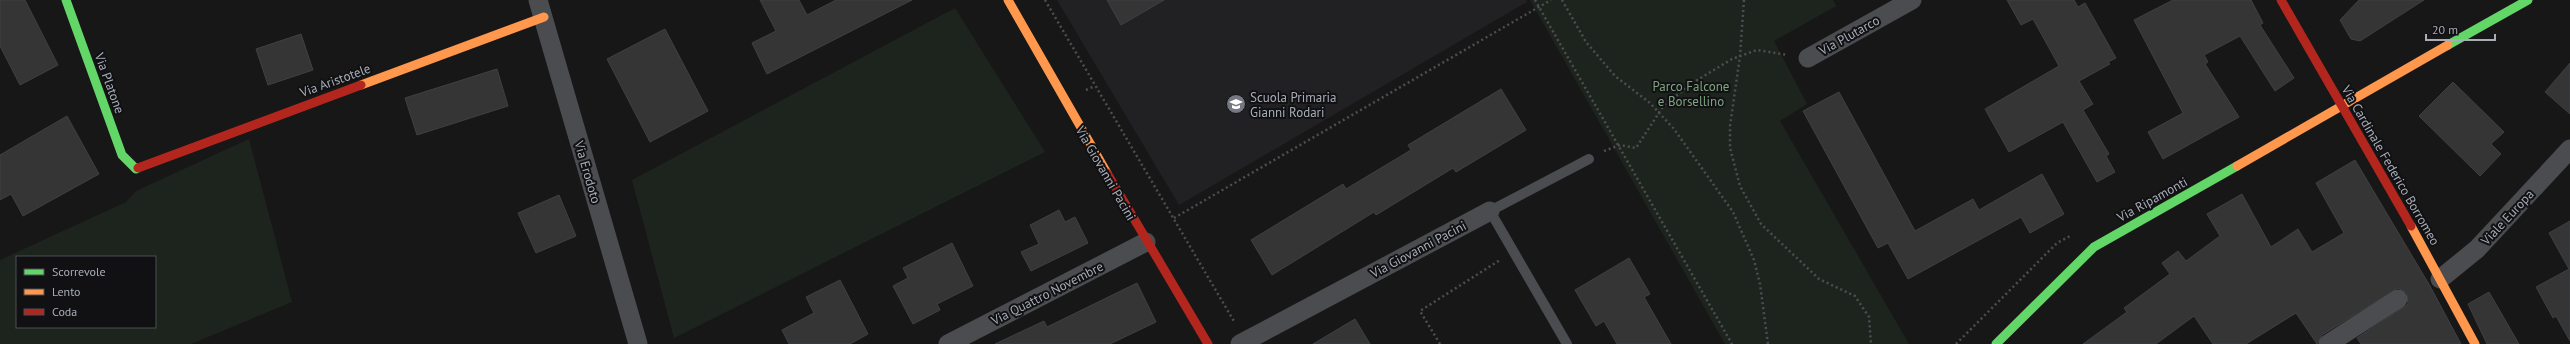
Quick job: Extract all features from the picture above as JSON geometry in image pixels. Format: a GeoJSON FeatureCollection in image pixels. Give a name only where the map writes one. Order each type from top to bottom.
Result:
{"type":"FeatureCollection","features":[{"type":"Feature","properties":{"kind":"street","name":"Via Platone"},"geometry":{"type":"LineString","coordinates":[[66,0],[122,155],[136,169]]}},
{"type":"Feature","properties":{"kind":"street","name":"Via Giovanni Pacini"},"geometry":{"type":"LineString","coordinates":[[1008,0],[1146,242],[1208,344]]}},
{"type":"Feature","properties":{"kind":"street","name":"Via Plutarco"},"geometry":{"type":"LineString","coordinates":[[1808,58],[1912,0]]}},
{"type":"Feature","properties":{"kind":"street","name":"Via Cardinale Federico Borromeo"},"geometry":{"type":"LineString","coordinates":[[2281,0],[2440,279],[2475,344]]}},
{"type":"Feature","properties":{"kind":"street","name":"Via Ripamonti"},"geometry":{"type":"LineString","coordinates":[[1996,344],[2094,247],[2528,0]]}},
{"type":"Feature","properties":{"kind":"street","name":"Via Aristotele"},"geometry":{"type":"LineString","coordinates":[[136,169],[541,8]]}},
{"type":"Feature","properties":{"kind":"street","name":"Via Erodoto"},"geometry":{"type":"LineString","coordinates":[[541,8],[638,344]]}},
{"type":"Feature","properties":{"kind":"street","name":"Viale Europa"},"geometry":{"type":"LineString","coordinates":[[2440,279],[2478,249],[2570,149]]}},
{"type":"Feature","properties":{"kind":"street","name":"Via Giovanni Pacini"},"geometry":{"type":"LineString","coordinates":[[1243,342],[1490,211]]}},
{"type":"Feature","properties":{"kind":"street","name":"Via Quattro Novembre"},"geometry":{"type":"LineString","coordinates":[[948,344],[1146,242]]}},
{"type":"Feature","properties":{"kind":"street"},"geometry":{"type":"LineString","coordinates":[[2328,344],[2398,299]]}},
{"type":"Feature","properties":{"kind":"lane"},"geometry":{"type":"LineString","coordinates":[[1567,344],[1490,211],[1589,159]]}},
{"type":"Feature","properties":{"kind":"path"},"geometry":{"type":"LineString","coordinates":[[1045,0],[1174,218],[1243,342]]}},
{"type":"Feature","properties":{"kind":"path"},"geometry":{"type":"LineString","coordinates":[[1535,0],[1620,145],[1732,344]]}},
{"type":"Feature","properties":{"kind":"path"},"geometry":{"type":"LineString","coordinates":[[1174,218],[1540,8],[1551,0]]}},
{"type":"Feature","properties":{"kind":"path"},"geometry":{"type":"LineString","coordinates":[[1562,0],[1586,42],[1615,76],[1658,111],[1674,129],[1733,212],[1756,266],[1768,344]]}},
{"type":"Feature","properties":{"kind":"path"},"geometry":{"type":"LineString","coordinates":[[1744,0],[1740,56],[1730,126],[1730,148],[1740,186],[1761,224],[1766,229],[1819,279],[1855,296],[1869,317],[1871,344]]}},
{"type":"Feature","properties":{"kind":"path"},"geometry":{"type":"LineString","coordinates":[[1589,159],[1620,145],[1636,148],[1658,111],[1694,82],[1740,56],[1757,50],[1808,58]]}},
{"type":"Feature","properties":{"kind":"path"},"geometry":{"type":"LineString","coordinates":[[1440,344],[1420,311],[1514,252]]}},
{"type":"Feature","properties":{"kind":"shaded area","name":"Scuola Primaria Gianni Rodari"},"geometry":{"type":"Polygon","coordinates":[[[1057,0],[1526,0],[1527,2],[1179,205],[1057,0]]]}},
{"type":"Feature","properties":{"kind":"green space","name":"Parco Falcone e Borsellino"},"geometry":{"type":"Polygon","coordinates":[[[1530,0],[1833,0],[1836,6],[1774,41],[1807,104],[1780,121],[1909,344],[1725,344],[1530,0]]]}},
{"type":"Feature","properties":{"kind":"green space"},"geometry":{"type":"Polygon","coordinates":[[[955,8],[1045,152],[674,338],[632,180],[955,8]]]}},
{"type":"Feature","properties":{"kind":"green space"},"geometry":{"type":"Polygon","coordinates":[[[249,139],[292,302],[191,344],[0,344],[0,260],[126,202],[136,191],[249,139]]]}},
{"type":"Feature","properties":{"kind":"building"},"geometry":{"type":"Polygon","coordinates":[[[0,0],[25,0],[58,65],[20,85],[0,46],[0,0]]]}},
{"type":"Feature","properties":{"kind":"building"},"geometry":{"type":"Polygon","coordinates":[[[760,0],[799,0],[807,15],[836,0],[912,0],[767,74],[752,43],[776,31],[760,0]]]}},
{"type":"Feature","properties":{"kind":"building"},"geometry":{"type":"Polygon","coordinates":[[[1107,0],[1164,0],[1121,25],[1107,0]]]}},
{"type":"Feature","properties":{"kind":"building"},"geometry":{"type":"Polygon","coordinates":[[[2007,0],[2074,0],[2078,7],[2085,3],[2116,58],[2108,62],[2110,64],[2079,81],[2093,104],[2083,110],[2109,154],[2106,156],[2115,172],[2097,182],[2063,122],[2009,152],[1985,109],[2059,66],[2033,19],[2021,25],[2007,0]]]}},
{"type":"Feature","properties":{"kind":"building"},"geometry":{"type":"Polygon","coordinates":[[[2173,0],[2251,0],[2263,23],[2260,25],[2294,78],[2275,91],[2240,36],[2204,55],[2208,62],[2205,64],[2239,117],[2163,159],[2148,132],[2183,113],[2134,20],[2173,0]]]}},
{"type":"Feature","properties":{"kind":"building"},"geometry":{"type":"Polygon","coordinates":[[[2359,0],[2424,0],[2360,41],[2351,39],[2340,20],[2359,0]]]}},
{"type":"Feature","properties":{"kind":"building"},"geometry":{"type":"Polygon","coordinates":[[[665,29],[708,111],[650,142],[607,59],[665,29]]]}},
{"type":"Feature","properties":{"kind":"building"},"geometry":{"type":"Polygon","coordinates":[[[301,34],[313,70],[268,85],[256,49],[301,34]]]}},
{"type":"Feature","properties":{"kind":"building"},"geometry":{"type":"Polygon","coordinates":[[[2570,63],[2570,114],[2545,92],[2570,63]]]}},
{"type":"Feature","properties":{"kind":"building"},"geometry":{"type":"Polygon","coordinates":[[[497,69],[508,106],[417,135],[405,98],[497,69]]]}},
{"type":"Feature","properties":{"kind":"building"},"geometry":{"type":"Polygon","coordinates":[[[2453,82],[2504,132],[2491,144],[2501,154],[2480,176],[2419,116],[2453,82]]]}},
{"type":"Feature","properties":{"kind":"building"},"geometry":{"type":"Polygon","coordinates":[[[1501,89],[1526,130],[1456,172],[1453,168],[1376,215],[1374,212],[1272,275],[1251,240],[1343,184],[1346,189],[1411,150],[1408,145],[1501,89]]]}},
{"type":"Feature","properties":{"kind":"building"},"geometry":{"type":"Polygon","coordinates":[[[1839,92],[1915,231],[1973,199],[1979,210],[2042,174],[2064,214],[2030,233],[2021,217],[1908,279],[1888,243],[1878,248],[1803,111],[1839,92]]]}},
{"type":"Feature","properties":{"kind":"building"},"geometry":{"type":"Polygon","coordinates":[[[67,116],[99,174],[23,216],[11,194],[0,200],[0,155],[67,116]]]}},
{"type":"Feature","properties":{"kind":"building"},"geometry":{"type":"Polygon","coordinates":[[[2355,160],[2430,286],[2461,344],[2361,344],[2357,338],[2408,304],[2407,293],[2398,288],[2322,335],[2317,344],[2296,313],[2246,344],[2213,344],[2194,316],[2156,344],[2083,344],[2127,312],[2124,308],[2170,274],[2162,263],[2178,251],[2186,261],[2220,236],[2207,214],[2242,194],[2271,247],[2298,229],[2312,252],[2344,233],[2316,183],[2355,160]]]}},
{"type":"Feature","properties":{"kind":"building"},"geometry":{"type":"Polygon","coordinates":[[[559,195],[576,236],[536,253],[518,213],[559,195]]]}},
{"type":"Feature","properties":{"kind":"building"},"geometry":{"type":"Polygon","coordinates":[[[1059,210],[1065,222],[1075,217],[1088,243],[1031,271],[1021,252],[1039,244],[1030,225],[1059,210]]]}},
{"type":"Feature","properties":{"kind":"building"},"geometry":{"type":"Polygon","coordinates":[[[2570,221],[2570,341],[2556,316],[2553,318],[2536,287],[2569,269],[2549,233],[2570,221]]]}},
{"type":"Feature","properties":{"kind":"building"},"geometry":{"type":"Polygon","coordinates":[[[952,243],[973,286],[937,304],[940,310],[913,324],[893,286],[908,278],[903,268],[952,243]]]}},
{"type":"Feature","properties":{"kind":"building"},"geometry":{"type":"Polygon","coordinates":[[[1629,258],[1650,294],[1644,297],[1671,344],[1617,344],[1604,321],[1596,326],[1575,290],[1629,258]]]}},
{"type":"Feature","properties":{"kind":"building"},"geometry":{"type":"Polygon","coordinates":[[[840,280],[868,334],[850,344],[789,344],[782,330],[814,313],[806,297],[840,280]]]}},
{"type":"Feature","properties":{"kind":"building"},"geometry":{"type":"Polygon","coordinates":[[[1137,283],[1156,322],[1110,344],[995,344],[1044,321],[1047,327],[1137,283]]]}},
{"type":"Feature","properties":{"kind":"building"},"geometry":{"type":"Polygon","coordinates":[[[2489,292],[2519,344],[2487,344],[2468,304],[2489,292]]]}},
{"type":"Feature","properties":{"kind":"building"},"geometry":{"type":"Polygon","coordinates":[[[1355,319],[1370,344],[1313,344],[1355,319]]]}},
{"type":"Feature","properties":{"kind":"traffic: fast"},"geometry":{"type":"LineString","coordinates":[[66,0],[122,155],[136,169],[138,168]]}},
{"type":"Feature","properties":{"kind":"traffic: fast"},"geometry":{"type":"LineString","coordinates":[[2448,45],[2528,0]]}},
{"type":"Feature","properties":{"kind":"traffic: fast"},"geometry":{"type":"LineString","coordinates":[[1996,344],[2094,247],[2237,166]]}},
{"type":"Feature","properties":{"kind":"traffic: slow"},"geometry":{"type":"LineString","coordinates":[[1008,0],[1107,173]]}},
{"type":"Feature","properties":{"kind":"traffic: slow"},"geometry":{"type":"LineString","coordinates":[[361,85],[544,17]]}},
{"type":"Feature","properties":{"kind":"traffic: slow"},"geometry":{"type":"LineString","coordinates":[[2237,166],[2448,45]]}},
{"type":"Feature","properties":{"kind":"traffic: slow"},"geometry":{"type":"LineString","coordinates":[[2411,226],[2475,344]]}},
{"type":"Feature","properties":{"kind":"traffic: jam"},"geometry":{"type":"LineString","coordinates":[[2281,0],[2411,226]]}},
{"type":"Feature","properties":{"kind":"traffic: jam"},"geometry":{"type":"LineString","coordinates":[[138,168],[361,85]]}},
{"type":"Feature","properties":{"kind":"traffic: jam"},"geometry":{"type":"LineString","coordinates":[[1107,173],[1208,344]]}},
{"type":"Feature","properties":{"kind":"place","name":"Scuola Primaria Gianni Rodari"},"geometry":{"type":"Point","coordinates":[1236,104]}}]}
